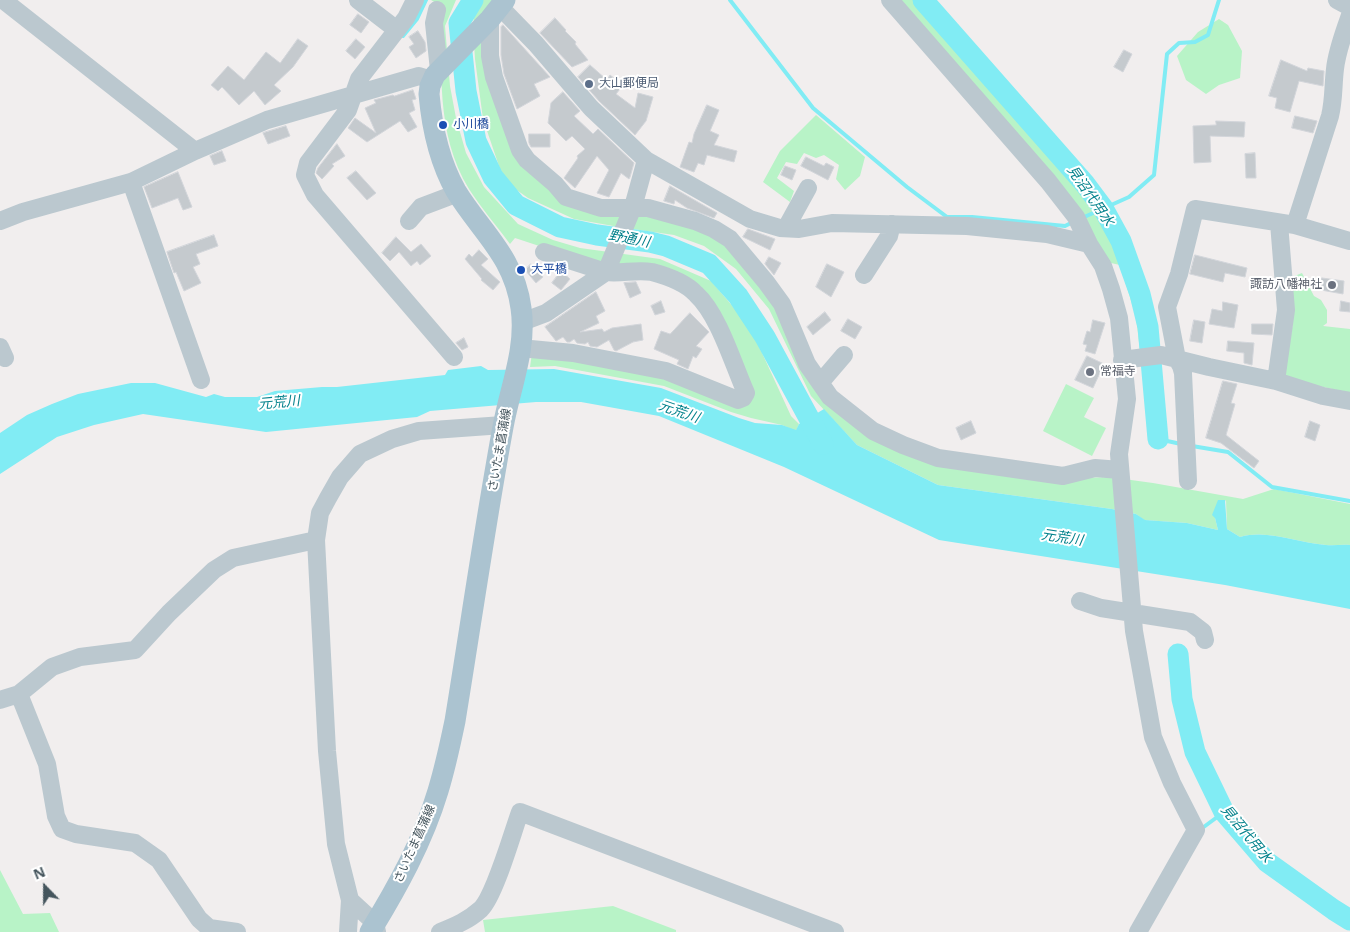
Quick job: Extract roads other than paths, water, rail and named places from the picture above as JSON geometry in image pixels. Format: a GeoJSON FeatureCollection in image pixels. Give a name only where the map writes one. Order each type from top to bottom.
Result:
{"type":"FeatureCollection","features":[{"type":"Feature","properties":{"kind":"main road"},"geometry":{"type":"LineString","coordinates":[[437,73],[495,13]]}},
{"type":"Feature","properties":{"kind":"main road","name":"さいたま菖蒲線"},"geometry":{"type":"LineString","coordinates":[[374,929],[414,851],[432,809],[446,763],[455,721],[504,423],[520,351],[522,322],[519,298],[507,263],[458,193],[445,169],[436,140],[429,94],[437,73]]}},
{"type":"Feature","properties":{"kind":"street"},"geometry":{"type":"LineString","coordinates":[[3,0],[195,151]]}},
{"type":"Feature","properties":{"kind":"street"},"geometry":{"type":"LineString","coordinates":[[358,0],[397,30]]}},
{"type":"Feature","properties":{"kind":"street"},"geometry":{"type":"LineString","coordinates":[[415,0],[406,18],[358,79],[348,110],[308,163],[305,175],[315,195],[454,357]]}},
{"type":"Feature","properties":{"kind":"street"},"geometry":{"type":"LineString","coordinates":[[890,0],[1048,181],[1076,217],[1089,244],[1103,266],[1111,290],[1118,318],[1127,399],[1119,454],[1134,630],[1153,737],[1172,783],[1196,830],[1138,932]]}},
{"type":"Feature","properties":{"kind":"street"},"geometry":{"type":"LineString","coordinates":[[1276,381],[1286,310],[1287,224],[1330,116],[1336,62],[1346,5]]}},
{"type":"Feature","properties":{"kind":"street"},"geometry":{"type":"LineString","coordinates":[[0,221],[23,212],[132,182],[195,151],[267,120],[420,76],[437,73],[434,23],[437,10]]}},
{"type":"Feature","properties":{"kind":"street"},"geometry":{"type":"LineString","coordinates":[[495,13],[536,44],[591,108],[646,160],[750,219],[780,228],[799,229],[832,223],[967,226],[1047,234],[1089,244]]}},
{"type":"Feature","properties":{"kind":"street"},"geometry":{"type":"LineString","coordinates":[[495,13],[490,56],[494,77],[520,150],[528,160],[555,184],[566,197],[601,208],[648,208],[695,221],[714,229],[730,240],[782,304],[806,364],[830,397],[873,431],[938,458],[1063,476],[1095,468],[1121,474]]}},
{"type":"Feature","properties":{"kind":"street"},"geometry":{"type":"LineString","coordinates":[[522,322],[546,313],[607,270],[632,208],[646,160]]}},
{"type":"Feature","properties":{"kind":"street"},"geometry":{"type":"LineString","coordinates":[[132,182],[200,380]]}},
{"type":"Feature","properties":{"kind":"street"},"geometry":{"type":"LineString","coordinates":[[786,228],[808,188]]}},
{"type":"Feature","properties":{"kind":"street"},"geometry":{"type":"LineString","coordinates":[[408,221],[421,207],[458,193]]}},
{"type":"Feature","properties":{"kind":"street"},"geometry":{"type":"LineString","coordinates":[[1169,357],[1167,307],[1179,274],[1195,209],[1287,224],[1350,241]]}},
{"type":"Feature","properties":{"kind":"street"},"geometry":{"type":"LineString","coordinates":[[864,275],[889,236],[892,224]]}},
{"type":"Feature","properties":{"kind":"street"},"geometry":{"type":"LineString","coordinates":[[520,351],[573,353],[658,369],[738,400],[743,398],[746,393],[718,328],[704,302],[695,292],[666,276],[634,270],[614,273],[544,252]]}},
{"type":"Feature","properties":{"kind":"street"},"geometry":{"type":"LineString","coordinates":[[820,383],[844,355]]}},
{"type":"Feature","properties":{"kind":"street"},"geometry":{"type":"LineString","coordinates":[[1122,360],[1142,357],[1169,357],[1276,381],[1323,396],[1350,401]]}},
{"type":"Feature","properties":{"kind":"street"},"geometry":{"type":"LineString","coordinates":[[1169,357],[1181,366],[1183,373],[1188,482]]}},
{"type":"Feature","properties":{"kind":"street"},"geometry":{"type":"LineString","coordinates":[[348,932],[350,900],[336,844],[327,751],[316,540],[320,513],[340,477],[360,454],[392,439],[419,431],[504,423]]}},
{"type":"Feature","properties":{"kind":"street"},"geometry":{"type":"LineString","coordinates":[[0,700],[20,694],[52,667],[80,657],[135,650],[169,613],[214,570],[233,558],[316,540]]}},
{"type":"Feature","properties":{"kind":"street"},"geometry":{"type":"LineString","coordinates":[[1080,601],[1101,608],[1133,610],[1190,622],[1203,632],[1205,640]]}},
{"type":"Feature","properties":{"kind":"street"},"geometry":{"type":"LineString","coordinates":[[20,694],[47,764],[56,816],[62,829],[76,834],[135,844],[159,860],[199,919],[209,928],[237,932]]}},
{"type":"Feature","properties":{"kind":"street"},"geometry":{"type":"LineString","coordinates":[[440,932],[466,921],[482,908],[490,895],[520,812],[835,932]]}},
{"type":"Feature","properties":{"kind":"street"},"geometry":{"type":"LineString","coordinates":[[350,900],[374,929]]}},
{"type":"Feature","properties":{"kind":"water","name":"元荒川"},"geometry":{"type":"Polygon","coordinates":[[[481,366],[488,370],[554,369],[661,388],[755,423],[782,425],[796,430],[799,424],[824,409],[857,445],[938,485],[1112,509],[1136,514],[1145,520],[1187,523],[1218,530],[1215,518],[1212,515],[1218,500],[1225,500],[1227,529],[1240,537],[1272,535],[1315,544],[1350,545],[1350,609],[1225,585],[939,540],[784,467],[659,416],[581,402],[536,402],[430,411],[417,417],[266,432],[143,414],[94,425],[57,437],[0,474],[0,433],[27,415],[78,394],[131,383],[155,383],[206,397],[214,394],[225,397],[257,397],[275,391],[337,387],[445,375],[448,370],[481,366]]]}},
{"type":"Feature","properties":{"kind":"waterway"},"geometry":{"type":"LineString","coordinates":[[403,36],[417,19],[426,0]]}},
{"type":"Feature","properties":{"kind":"waterway","name":"野通川"},"geometry":{"type":"LineString","coordinates":[[473,0],[459,23],[466,91],[476,141],[493,177],[516,205],[560,227],[597,235],[650,242],[666,246],[709,264],[738,296],[765,337],[823,444]]}},
{"type":"Feature","properties":{"kind":"waterway"},"geometry":{"type":"LineString","coordinates":[[730,0],[813,108],[907,187],[947,217],[972,217],[1065,226],[1073,222]]}},
{"type":"Feature","properties":{"kind":"waterway","name":"見沼代用水"},"geometry":{"type":"LineString","coordinates":[[923,0],[1085,184],[1103,208],[1121,241],[1140,294],[1148,327],[1158,439]]}},
{"type":"Feature","properties":{"kind":"waterway"},"geometry":{"type":"LineString","coordinates":[[1082,218],[1129,197],[1154,175],[1167,54],[1179,43],[1195,42],[1208,35],[1219,0]]}},
{"type":"Feature","properties":{"kind":"waterway"},"geometry":{"type":"LineString","coordinates":[[1158,439],[1181,444]]}},
{"type":"Feature","properties":{"kind":"waterway"},"geometry":{"type":"LineString","coordinates":[[1192,446],[1228,452],[1272,487],[1350,501]]}},
{"type":"Feature","properties":{"kind":"waterway","name":"見沼代用水"},"geometry":{"type":"LineString","coordinates":[[1178,654],[1182,699],[1195,752],[1224,812],[1267,862],[1350,920]]}},
{"type":"Feature","properties":{"kind":"waterway","name":"見沼代用水"},"geometry":{"type":"LineString","coordinates":[[1178,654],[1182,699],[1195,752],[1224,812],[1267,862],[1350,920]]}},
{"type":"Feature","properties":{"kind":"waterway"},"geometry":{"type":"LineString","coordinates":[[1201,829],[1224,812]]}},
{"type":"Feature","properties":{"kind":"place","name":"大山郵便局"},"geometry":{"type":"Point","coordinates":[589,84]}},
{"type":"Feature","properties":{"kind":"place","name":"小川橋"},"geometry":{"type":"Point","coordinates":[443,125]}},
{"type":"Feature","properties":{"kind":"place","name":"大平橋"},"geometry":{"type":"Point","coordinates":[521,270]}},
{"type":"Feature","properties":{"kind":"place","name":"諏訪八幡神社"},"geometry":{"type":"Point","coordinates":[1332,285]}},
{"type":"Feature","properties":{"kind":"place","name":"常福寺"},"geometry":{"type":"Point","coordinates":[1090,372]}}]}
